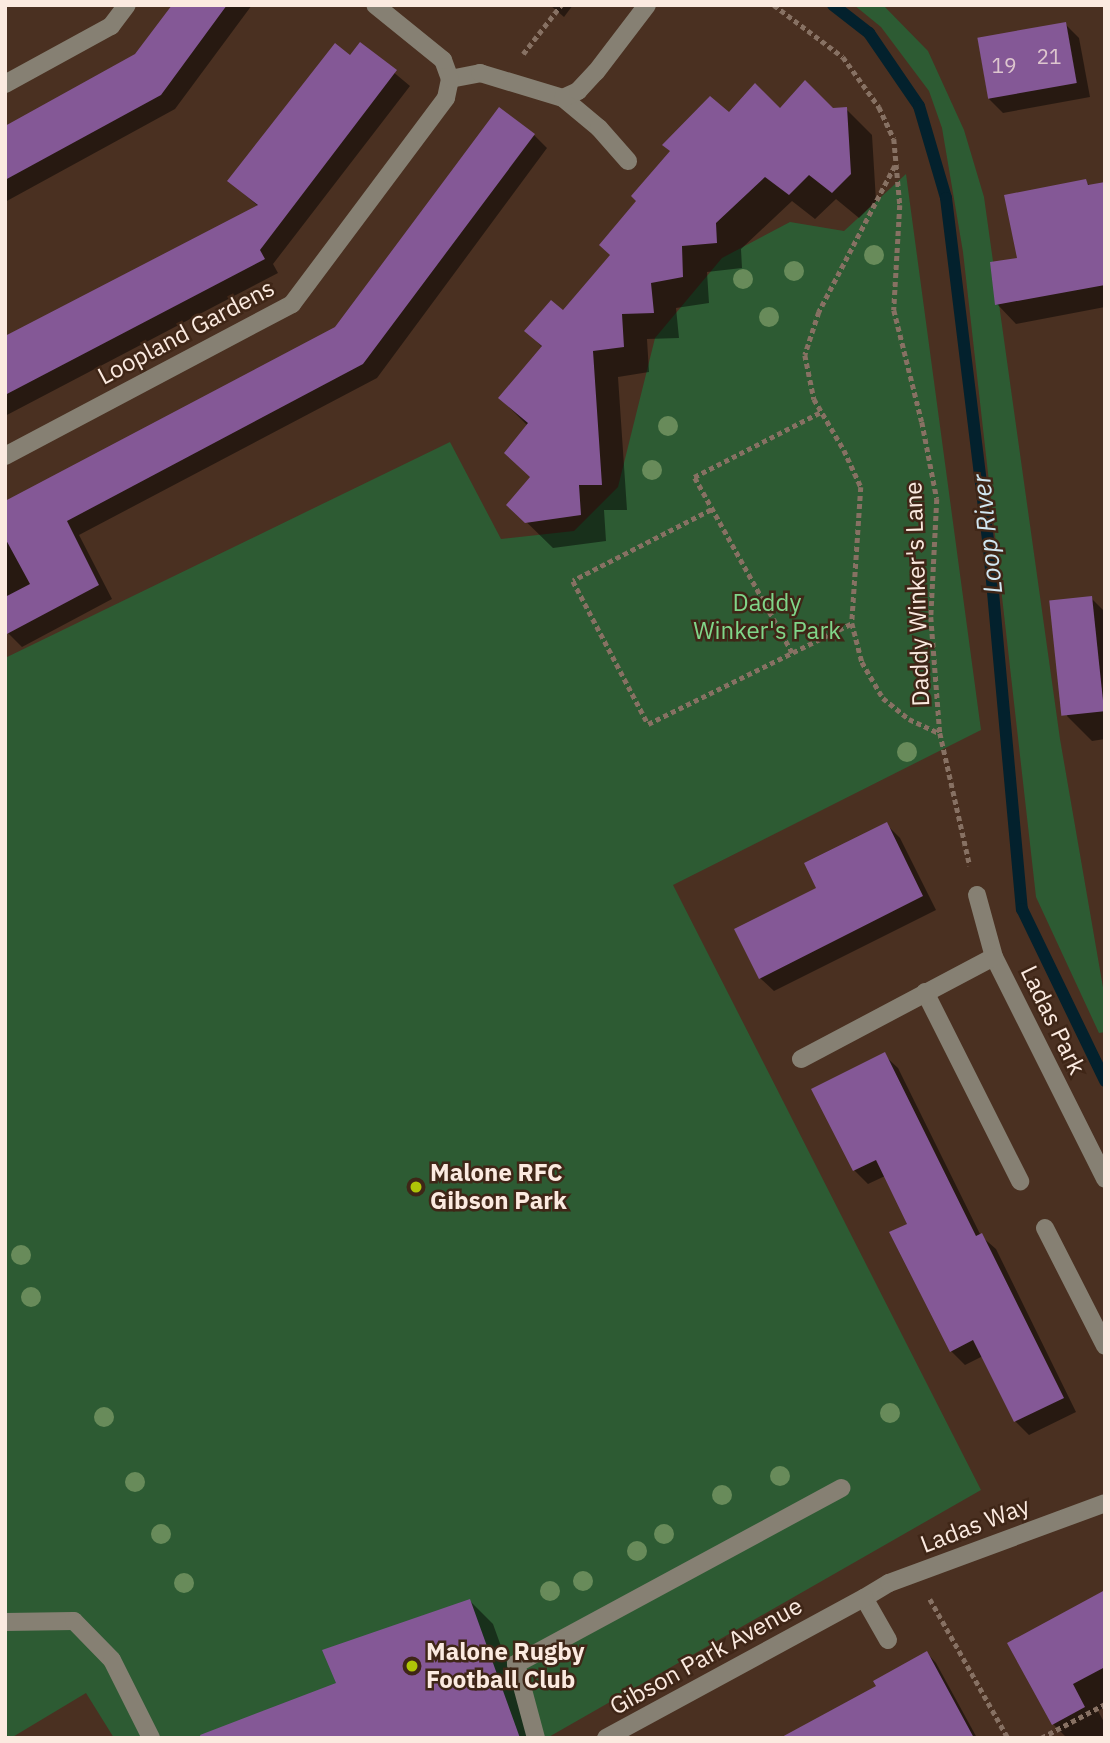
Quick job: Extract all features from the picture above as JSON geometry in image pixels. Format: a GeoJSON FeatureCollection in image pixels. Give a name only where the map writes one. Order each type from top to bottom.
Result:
{"type":"FeatureCollection","features":[{"type":"Feature","properties":{"kind":"street"},"geometry":{"type":"LineString","coordinates":[[5,84],[111,26],[127,5]]}},
{"type":"Feature","properties":{"kind":"street"},"geometry":{"type":"LineString","coordinates":[[375,5],[443,60],[450,79],[480,73],[563,99],[599,128],[628,161]]}},
{"type":"Feature","properties":{"kind":"street"},"geometry":{"type":"LineString","coordinates":[[563,99],[578,91],[596,72],[646,5]]}},
{"type":"Feature","properties":{"kind":"street","name":"Loopland Gardens"},"geometry":{"type":"LineString","coordinates":[[5,456],[292,304],[446,98],[450,79]]}},
{"type":"Feature","properties":{"kind":"street","name":"Ladas Park"},"geometry":{"type":"LineString","coordinates":[[977,895],[994,957],[1105,1179]]}},
{"type":"Feature","properties":{"kind":"street","name":"Ladas Park"},"geometry":{"type":"LineString","coordinates":[[801,1059],[994,957]]}},
{"type":"Feature","properties":{"kind":"street"},"geometry":{"type":"LineString","coordinates":[[925,992],[1020,1181]]}},
{"type":"Feature","properties":{"kind":"street"},"geometry":{"type":"LineString","coordinates":[[1045,1228],[1097,1312],[1105,1346]]}},
{"type":"Feature","properties":{"kind":"street"},"geometry":{"type":"LineString","coordinates":[[537,1738],[516,1664],[842,1488]]}},
{"type":"Feature","properties":{"kind":"street","name":"Ladas Way"},"geometry":{"type":"LineString","coordinates":[[829,1617],[917,1573],[1105,1503]]}},
{"type":"Feature","properties":{"kind":"street"},"geometry":{"type":"LineString","coordinates":[[864,1598],[888,1640]]}},
{"type":"Feature","properties":{"kind":"street","name":"Gibson Park Avenue"},"geometry":{"type":"LineString","coordinates":[[606,1738],[829,1617]]}},
{"type":"Feature","properties":{"kind":"street"},"geometry":{"type":"LineString","coordinates":[[5,1622],[75,1621],[113,1660],[151,1738]]}},
{"type":"Feature","properties":{"kind":"path"},"geometry":{"type":"LineString","coordinates":[[503,79],[561,5]]}},
{"type":"Feature","properties":{"kind":"path","name":"Daddy Winker's Lane"},"geometry":{"type":"LineString","coordinates":[[774,5],[843,57],[879,107],[894,139],[900,205],[894,310],[922,422],[937,499],[931,617],[940,733],[977,895]]}},
{"type":"Feature","properties":{"kind":"path"},"geometry":{"type":"LineString","coordinates":[[895,166],[819,312],[805,355],[814,400],[844,450],[861,487],[852,623],[862,662],[883,698],[909,719],[940,733]]}},
{"type":"Feature","properties":{"kind":"path"},"geometry":{"type":"LineString","coordinates":[[792,653],[694,477],[821,412]]}},
{"type":"Feature","properties":{"kind":"path"},"geometry":{"type":"LineString","coordinates":[[711,510],[573,581],[648,724],[852,623]]}},
{"type":"Feature","properties":{"kind":"path"},"geometry":{"type":"LineString","coordinates":[[917,1573],[1008,1738]]}},
{"type":"Feature","properties":{"kind":"path"},"geometry":{"type":"LineString","coordinates":[[1041,1738],[1105,1704]]}},
{"type":"Feature","properties":{"kind":"green space"},"geometry":{"type":"Polygon","coordinates":[[[854,5],[883,5],[928,51],[964,130],[984,197],[1060,739],[1105,999],[1105,1032],[1099,1033],[1036,897],[963,252],[942,128],[929,91],[881,27],[854,5]]]}},
{"type":"Feature","properties":{"kind":"green space","name":"Malone RFC Gibson Park"},"geometry":{"type":"Polygon","coordinates":[[[906,174],[981,730],[673,885],[981,1490],[547,1738],[114,1738],[86,1693],[11,1738],[5,1738],[5,658],[450,442],[501,539],[574,531],[618,487],[655,338],[722,258],[790,222],[844,231],[906,174]]]}},
{"type":"Feature","properties":{"kind":"building"},"geometry":{"type":"Polygon","coordinates":[[[172,5],[227,5],[161,95],[5,180],[5,126],[135,54],[172,5]]]}},
{"type":"Feature","properties":{"kind":"building"},"geometry":{"type":"Polygon","coordinates":[[[1066,22],[1077,83],[988,99],[977,38],[1066,22]]]}},
{"type":"Feature","properties":{"kind":"building"},"geometry":{"type":"Polygon","coordinates":[[[360,42],[397,70],[260,250],[265,259],[5,395],[5,336],[258,205],[227,181],[335,43],[350,55],[360,42]]]}},
{"type":"Feature","properties":{"kind":"building"},"geometry":{"type":"Polygon","coordinates":[[[805,80],[833,108],[847,107],[851,174],[832,193],[809,175],[789,195],[765,177],[716,223],[717,243],[682,246],[683,277],[651,283],[654,313],[622,314],[624,347],[593,351],[602,485],[579,485],[581,515],[525,523],[506,505],[530,477],[504,453],[528,423],[498,398],[542,346],[524,331],[551,300],[563,310],[610,255],[599,245],[636,201],[631,196],[670,151],[662,145],[710,96],[729,112],[755,83],[780,108],[805,80]]]}},
{"type":"Feature","properties":{"kind":"building"},"geometry":{"type":"Polygon","coordinates":[[[499,107],[535,134],[363,364],[67,521],[99,585],[5,635],[5,597],[30,584],[5,538],[5,501],[335,327],[499,107]]]}},
{"type":"Feature","properties":{"kind":"building"},"geometry":{"type":"Polygon","coordinates":[[[1086,179],[1088,185],[1105,182],[1105,285],[995,305],[990,262],[1017,258],[1004,195],[1086,179]]]}},
{"type":"Feature","properties":{"kind":"building"},"geometry":{"type":"Polygon","coordinates":[[[1092,596],[1104,711],[1061,716],[1049,600],[1092,596]]]}},
{"type":"Feature","properties":{"kind":"building"},"geometry":{"type":"Polygon","coordinates":[[[887,822],[923,896],[759,979],[734,929],[816,888],[804,863],[887,822]]]}},
{"type":"Feature","properties":{"kind":"building"},"geometry":{"type":"Polygon","coordinates":[[[885,1052],[976,1236],[982,1233],[1064,1398],[1014,1422],[973,1340],[950,1352],[889,1232],[907,1224],[876,1160],[853,1171],[811,1089],[885,1052]]]}},
{"type":"Feature","properties":{"kind":"building"},"geometry":{"type":"Polygon","coordinates":[[[1105,1590],[1105,1667],[1073,1684],[1085,1707],[1052,1725],[1007,1643],[1105,1590]]]}},
{"type":"Feature","properties":{"kind":"building","name":"Malone Rugby Football Club"},"geometry":{"type":"Polygon","coordinates":[[[470,1599],[520,1738],[201,1738],[200,1735],[336,1683],[322,1650],[470,1599]]]}},
{"type":"Feature","properties":{"kind":"building"},"geometry":{"type":"Polygon","coordinates":[[[927,1651],[974,1738],[780,1738],[876,1686],[873,1681],[927,1651]]]}},
{"type":"Feature","properties":{"kind":"waterway","name":"Loop River"},"geometry":{"type":"LineString","coordinates":[[833,5],[869,33],[919,106],[946,198],[989,548],[1022,909],[1105,1081]]}},
{"type":"Feature","properties":{"kind":"place","name":"Malone RFC Gibson Park"},"geometry":{"type":"Point","coordinates":[416,1187]}},
{"type":"Feature","properties":{"kind":"place","name":"Malone Rugby Football Club"},"geometry":{"type":"Point","coordinates":[412,1666]}},
{"type":"Feature","properties":{"kind":"park label","name":"Daddy Winker's Park"},"geometry":{"type":"Point","coordinates":[767,617]}}]}
